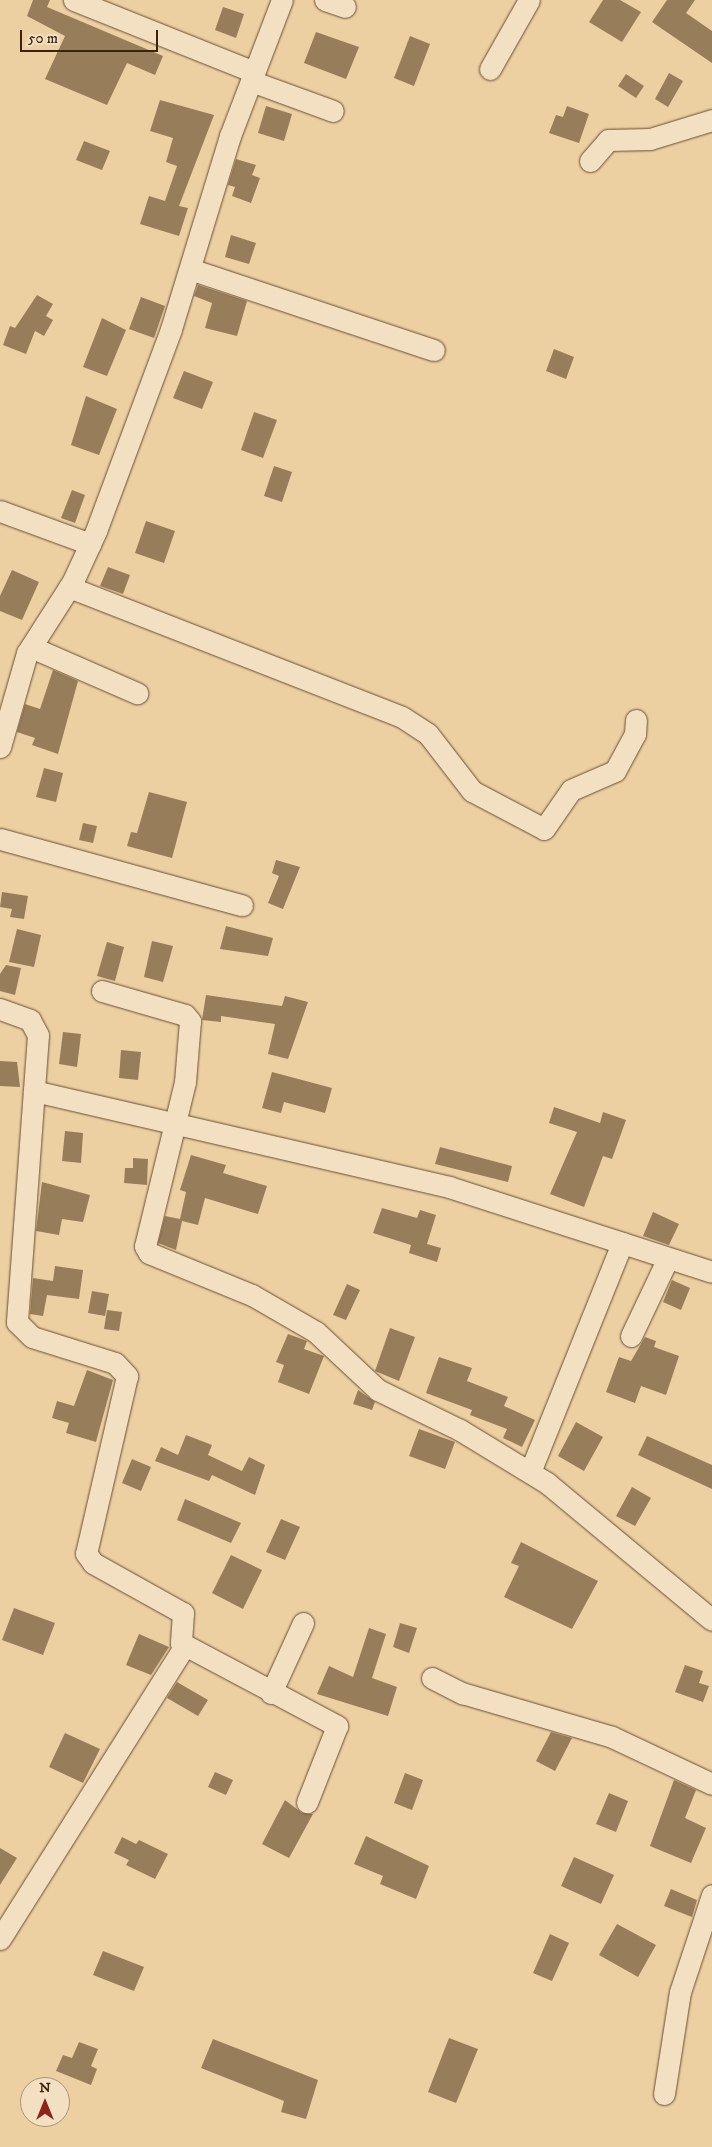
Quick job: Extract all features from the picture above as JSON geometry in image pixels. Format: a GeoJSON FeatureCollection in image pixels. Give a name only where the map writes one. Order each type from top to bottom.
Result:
{"type":"FeatureCollection","features":[{"type":"Feature","properties":{"kind":"street"},"geometry":{"type":"LineString","coordinates":[[74,0],[333,111]]}},
{"type":"Feature","properties":{"kind":"street"},"geometry":{"type":"LineString","coordinates":[[0,742],[31,647],[69,587],[90,544],[190,269],[252,76],[282,0]]}},
{"type":"Feature","properties":{"kind":"street"},"geometry":{"type":"LineString","coordinates":[[490,70],[529,0]]}},
{"type":"Feature","properties":{"kind":"street"},"geometry":{"type":"LineString","coordinates":[[590,161],[608,140],[650,139],[712,120]]}},
{"type":"Feature","properties":{"kind":"street"},"geometry":{"type":"LineString","coordinates":[[190,269],[434,350]]}},
{"type":"Feature","properties":{"kind":"street"},"geometry":{"type":"LineString","coordinates":[[0,511],[90,544]]}},
{"type":"Feature","properties":{"kind":"street"},"geometry":{"type":"LineString","coordinates":[[69,587],[402,717],[428,734],[472,791],[544,829],[571,790],[615,771],[635,734],[636,720]]}},
{"type":"Feature","properties":{"kind":"street"},"geometry":{"type":"LineString","coordinates":[[31,647],[137,692]]}},
{"type":"Feature","properties":{"kind":"street"},"geometry":{"type":"LineString","coordinates":[[0,839],[242,905]]}},
{"type":"Feature","properties":{"kind":"street"},"geometry":{"type":"LineString","coordinates":[[102,991],[189,1018],[187,1064],[176,1125],[145,1246],[149,1253],[288,1314],[340,1352],[378,1390],[460,1430],[530,1472],[712,1620]]}},
{"type":"Feature","properties":{"kind":"street"},"geometry":{"type":"LineString","coordinates":[[0,1010],[36,1026],[34,1091],[15,1316],[32,1336],[115,1363],[126,1373],[86,1554],[93,1563],[183,1613],[186,1619],[179,1640],[185,1645],[271,1693],[338,1727],[307,1802]]}},
{"type":"Feature","properties":{"kind":"street"},"geometry":{"type":"LineString","coordinates":[[34,1091],[450,1187],[545,1215],[622,1243],[712,1272]]}},
{"type":"Feature","properties":{"kind":"street"},"geometry":{"type":"LineString","coordinates":[[530,1472],[622,1243]]}},
{"type":"Feature","properties":{"kind":"street"},"geometry":{"type":"LineString","coordinates":[[631,1336],[668,1258]]}},
{"type":"Feature","properties":{"kind":"street"},"geometry":{"type":"LineString","coordinates":[[271,1693],[303,1623]]}},
{"type":"Feature","properties":{"kind":"street"},"geometry":{"type":"LineString","coordinates":[[0,1939],[185,1645]]}},
{"type":"Feature","properties":{"kind":"street"},"geometry":{"type":"LineString","coordinates":[[432,1678],[462,1693],[612,1737],[712,1784]]}},
{"type":"Feature","properties":{"kind":"street"},"geometry":{"type":"LineString","coordinates":[[664,2094],[680,1992],[708,1915],[712,1895]]}},
{"type":"Feature","properties":{"kind":"building"},"geometry":{"type":"Polygon","coordinates":[[[33,0],[50,0],[47,7],[163,56],[155,75],[127,63],[107,105],[45,79],[65,36],[27,16],[33,0]]]}},
{"type":"Feature","properties":{"kind":"building"},"geometry":{"type":"Polygon","coordinates":[[[603,0],[620,0],[641,12],[622,42],[589,22],[603,0]]]}},
{"type":"Feature","properties":{"kind":"building"},"geometry":{"type":"Polygon","coordinates":[[[667,0],[695,0],[686,13],[712,31],[712,63],[652,22],[667,0]]]}},
{"type":"Feature","properties":{"kind":"building"},"geometry":{"type":"Polygon","coordinates":[[[223,7],[244,14],[236,38],[215,30],[223,7]]]}},
{"type":"Feature","properties":{"kind":"building"},"geometry":{"type":"Polygon","coordinates":[[[316,32],[359,47],[346,79],[304,63],[316,32]]]}},
{"type":"Feature","properties":{"kind":"building"},"geometry":{"type":"Polygon","coordinates":[[[410,36],[430,44],[414,86],[394,78],[410,36]]]}},
{"type":"Feature","properties":{"kind":"building"},"geometry":{"type":"Polygon","coordinates":[[[669,73],[683,81],[668,107],[655,99],[669,73]]]}},
{"type":"Feature","properties":{"kind":"building"},"geometry":{"type":"Polygon","coordinates":[[[626,74],[644,86],[636,98],[618,86],[626,74]]]}},
{"type":"Feature","properties":{"kind":"building"},"geometry":{"type":"Polygon","coordinates":[[[160,100],[214,115],[179,206],[188,208],[179,236],[140,224],[149,196],[165,201],[177,166],[166,162],[173,138],[150,131],[160,100]]]}},
{"type":"Feature","properties":{"kind":"building"},"geometry":{"type":"Polygon","coordinates":[[[266,106],[292,114],[284,141],[258,133],[266,106]]]}},
{"type":"Feature","properties":{"kind":"building"},"geometry":{"type":"Polygon","coordinates":[[[567,106],[589,114],[579,143],[549,133],[556,115],[563,117],[567,106]]]}},
{"type":"Feature","properties":{"kind":"building"},"geometry":{"type":"Polygon","coordinates":[[[84,141],[110,151],[102,170],[76,160],[84,141]]]}},
{"type":"Feature","properties":{"kind":"building"},"geometry":{"type":"Polygon","coordinates":[[[236,159],[256,165],[252,175],[260,178],[251,203],[232,196],[235,187],[228,185],[236,159]]]}},
{"type":"Feature","properties":{"kind":"building"},"geometry":{"type":"Polygon","coordinates":[[[231,235],[256,243],[249,264],[225,257],[231,235]]]}},
{"type":"Feature","properties":{"kind":"building"},"geometry":{"type":"Polygon","coordinates":[[[198,285],[247,301],[237,336],[205,328],[212,303],[194,296],[198,285]]]}},
{"type":"Feature","properties":{"kind":"building"},"geometry":{"type":"Polygon","coordinates":[[[37,295],[53,304],[46,316],[53,320],[44,336],[35,331],[26,354],[3,345],[10,326],[15,328],[37,295]]]}},
{"type":"Feature","properties":{"kind":"building"},"geometry":{"type":"Polygon","coordinates":[[[141,297],[165,306],[154,338],[129,329],[141,297]]]}},
{"type":"Feature","properties":{"kind":"building"},"geometry":{"type":"Polygon","coordinates":[[[102,318],[126,330],[107,376],[83,367],[102,318]]]}},
{"type":"Feature","properties":{"kind":"building"},"geometry":{"type":"Polygon","coordinates":[[[554,349],[574,357],[566,379],[546,371],[554,349]]]}},
{"type":"Feature","properties":{"kind":"building"},"geometry":{"type":"Polygon","coordinates":[[[184,371],[213,382],[202,409],[173,398],[184,371]]]}},
{"type":"Feature","properties":{"kind":"building"},"geometry":{"type":"Polygon","coordinates":[[[86,396],[117,409],[99,455],[71,445],[86,396]]]}},
{"type":"Feature","properties":{"kind":"building"},"geometry":{"type":"Polygon","coordinates":[[[254,412],[277,420],[263,458],[241,450],[254,412]]]}},
{"type":"Feature","properties":{"kind":"building"},"geometry":{"type":"Polygon","coordinates":[[[274,466],[292,472],[282,502],[264,496],[274,466]]]}},
{"type":"Feature","properties":{"kind":"building"},"geometry":{"type":"Polygon","coordinates":[[[72,490],[85,495],[75,523],[61,518],[72,490]]]}},
{"type":"Feature","properties":{"kind":"building"},"geometry":{"type":"Polygon","coordinates":[[[146,521],[175,531],[164,563],[135,553],[146,521]]]}},
{"type":"Feature","properties":{"kind":"building"},"geometry":{"type":"Polygon","coordinates":[[[108,567],[130,575],[123,594],[100,586],[108,567]]]}},
{"type":"Feature","properties":{"kind":"building"},"geometry":{"type":"Polygon","coordinates":[[[12,570],[39,582],[22,620],[0,611],[0,596],[12,570]]]}},
{"type":"Feature","properties":{"kind":"building"},"geometry":{"type":"Polygon","coordinates":[[[53,670],[78,681],[58,754],[32,745],[35,738],[17,732],[25,704],[40,709],[53,670]]]}},
{"type":"Feature","properties":{"kind":"building"},"geometry":{"type":"Polygon","coordinates":[[[44,768],[63,773],[56,802],[36,797],[44,768]]]}},
{"type":"Feature","properties":{"kind":"building"},"geometry":{"type":"Polygon","coordinates":[[[149,792],[187,802],[172,858],[127,846],[131,832],[137,833],[149,792]]]}},
{"type":"Feature","properties":{"kind":"building"},"geometry":{"type":"Polygon","coordinates":[[[83,823],[97,826],[93,843],[79,840],[83,823]]]}},
{"type":"Feature","properties":{"kind":"building"},"geometry":{"type":"Polygon","coordinates":[[[276,860],[300,867],[283,909],[268,903],[279,876],[272,873],[276,860]]]}},
{"type":"Feature","properties":{"kind":"building"},"geometry":{"type":"Polygon","coordinates":[[[2,892],[28,896],[24,919],[10,917],[12,909],[0,907],[2,892]]]}},
{"type":"Feature","properties":{"kind":"building"},"geometry":{"type":"Polygon","coordinates":[[[226,926],[273,938],[268,956],[220,949],[226,926]]]}},
{"type":"Feature","properties":{"kind":"building"},"geometry":{"type":"Polygon","coordinates":[[[17,929],[41,935],[34,967],[9,962],[17,929]]]}},
{"type":"Feature","properties":{"kind":"building"},"geometry":{"type":"Polygon","coordinates":[[[152,941],[173,946],[163,982],[144,977],[152,941]]]}},
{"type":"Feature","properties":{"kind":"building"},"geometry":{"type":"Polygon","coordinates":[[[107,942],[124,947],[115,981],[97,976],[107,942]]]}},
{"type":"Feature","properties":{"kind":"building"},"geometry":{"type":"Polygon","coordinates":[[[6,965],[21,968],[15,995],[0,991],[0,974],[6,965]]]}},
{"type":"Feature","properties":{"kind":"building"},"geometry":{"type":"Polygon","coordinates":[[[206,995],[282,1006],[285,996],[308,1002],[288,1059],[268,1054],[275,1024],[221,1016],[221,1022],[202,1020],[206,995]]]}},
{"type":"Feature","properties":{"kind":"building"},"geometry":{"type":"Polygon","coordinates":[[[63,1032],[81,1034],[77,1067],[59,1064],[63,1032]]]}},
{"type":"Feature","properties":{"kind":"building"},"geometry":{"type":"Polygon","coordinates":[[[121,1050],[141,1052],[138,1080],[119,1078],[121,1050]]]}},
{"type":"Feature","properties":{"kind":"building"},"geometry":{"type":"Polygon","coordinates":[[[0,1061],[17,1062],[20,1087],[0,1086],[0,1061]]]}},
{"type":"Feature","properties":{"kind":"building"},"geometry":{"type":"Polygon","coordinates":[[[272,1072],[332,1088],[325,1113],[284,1102],[281,1113],[262,1108],[272,1072]]]}},
{"type":"Feature","properties":{"kind":"building"},"geometry":{"type":"Polygon","coordinates":[[[554,1107],[600,1123],[603,1112],[626,1120],[612,1159],[603,1156],[584,1207],[550,1194],[577,1132],[549,1123],[554,1107]]]}},
{"type":"Feature","properties":{"kind":"building"},"geometry":{"type":"Polygon","coordinates":[[[65,1131],[83,1133],[81,1163],[62,1161],[65,1131]]]}},
{"type":"Feature","properties":{"kind":"building"},"geometry":{"type":"Polygon","coordinates":[[[440,1147],[512,1166],[508,1182],[435,1164],[440,1147]]]}},
{"type":"Feature","properties":{"kind":"building"},"geometry":{"type":"Polygon","coordinates":[[[191,1155],[226,1165],[223,1173],[267,1186],[258,1214],[205,1198],[198,1225],[182,1221],[176,1250],[158,1243],[165,1216],[180,1219],[186,1192],[180,1190],[191,1155]]]}},
{"type":"Feature","properties":{"kind":"building"},"geometry":{"type":"Polygon","coordinates":[[[133,1158],[148,1159],[147,1185],[124,1183],[125,1168],[133,1168],[133,1158]]]}},
{"type":"Feature","properties":{"kind":"building"},"geometry":{"type":"Polygon","coordinates":[[[42,1182],[90,1195],[83,1222],[62,1219],[59,1235],[36,1231],[42,1182]]]}},
{"type":"Feature","properties":{"kind":"building"},"geometry":{"type":"Polygon","coordinates":[[[382,1208],[417,1218],[420,1210],[436,1215],[427,1244],[441,1248],[437,1262],[409,1253],[411,1245],[373,1233],[382,1208]]]}},
{"type":"Feature","properties":{"kind":"building"},"geometry":{"type":"Polygon","coordinates":[[[653,1212],[679,1224],[669,1245],[643,1236],[653,1212]]]}},
{"type":"Feature","properties":{"kind":"building"},"geometry":{"type":"Polygon","coordinates":[[[55,1266],[83,1270],[79,1299],[47,1295],[43,1316],[30,1314],[33,1278],[53,1281],[55,1266]]]}},
{"type":"Feature","properties":{"kind":"building"},"geometry":{"type":"Polygon","coordinates":[[[672,1280],[690,1288],[681,1310],[663,1302],[672,1280]]]}},
{"type":"Feature","properties":{"kind":"building"},"geometry":{"type":"Polygon","coordinates":[[[347,1284],[360,1290],[346,1320],[333,1315],[347,1284]]]}},
{"type":"Feature","properties":{"kind":"building"},"geometry":{"type":"Polygon","coordinates":[[[92,1291],[109,1294],[105,1316],[88,1313],[92,1291]]]}},
{"type":"Feature","properties":{"kind":"building"},"geometry":{"type":"Polygon","coordinates":[[[107,1310],[122,1312],[119,1331],[104,1329],[107,1310]]]}},
{"type":"Feature","properties":{"kind":"building"},"geometry":{"type":"Polygon","coordinates":[[[390,1328],[415,1337],[399,1381],[375,1371],[390,1328]]]}},
{"type":"Feature","properties":{"kind":"building"},"geometry":{"type":"Polygon","coordinates":[[[288,1334],[307,1341],[304,1349],[324,1356],[309,1394],[278,1382],[284,1365],[276,1362],[288,1334]]]}},
{"type":"Feature","properties":{"kind":"building"},"geometry":{"type":"Polygon","coordinates":[[[645,1337],[656,1341],[654,1347],[679,1356],[666,1395],[641,1386],[635,1403],[606,1392],[619,1357],[631,1361],[645,1337]]]}},
{"type":"Feature","properties":{"kind":"building"},"geometry":{"type":"Polygon","coordinates":[[[439,1357],[472,1368],[467,1381],[508,1397],[504,1406],[535,1420],[522,1447],[503,1438],[507,1429],[470,1415],[472,1410],[426,1393],[439,1357]]]}},
{"type":"Feature","properties":{"kind":"building"},"geometry":{"type":"Polygon","coordinates":[[[87,1370],[113,1380],[96,1442],[66,1433],[69,1423],[52,1418],[57,1401],[74,1406],[87,1370]]]}},
{"type":"Feature","properties":{"kind":"building"},"geometry":{"type":"Polygon","coordinates":[[[358,1390],[375,1402],[372,1410],[353,1404],[358,1390]]]}},
{"type":"Feature","properties":{"kind":"building"},"geometry":{"type":"Polygon","coordinates":[[[576,1422],[603,1437],[584,1471],[558,1456],[576,1422]]]}},
{"type":"Feature","properties":{"kind":"building"},"geometry":{"type":"Polygon","coordinates":[[[419,1429],[455,1442],[445,1469],[409,1456],[419,1429]]]}},
{"type":"Feature","properties":{"kind":"building"},"geometry":{"type":"Polygon","coordinates":[[[186,1435],[212,1445],[208,1455],[242,1471],[249,1457],[265,1465],[255,1495],[212,1475],[209,1481],[155,1461],[161,1447],[178,1455],[186,1435]]]}},
{"type":"Feature","properties":{"kind":"building"},"geometry":{"type":"Polygon","coordinates":[[[647,1436],[712,1465],[712,1489],[638,1455],[647,1436]]]}},
{"type":"Feature","properties":{"kind":"building"},"geometry":{"type":"Polygon","coordinates":[[[132,1459],[151,1467],[141,1491],[122,1483],[132,1459]]]}},
{"type":"Feature","properties":{"kind":"building"},"geometry":{"type":"Polygon","coordinates":[[[632,1487],[651,1498],[635,1526],[616,1516],[632,1487]]]}},
{"type":"Feature","properties":{"kind":"building"},"geometry":{"type":"Polygon","coordinates":[[[185,1499],[241,1523],[231,1543],[177,1520],[185,1499]]]}},
{"type":"Feature","properties":{"kind":"building"},"geometry":{"type":"Polygon","coordinates":[[[281,1519],[300,1527],[285,1560],[266,1552],[281,1519]]]}},
{"type":"Feature","properties":{"kind":"building"},"geometry":{"type":"Polygon","coordinates":[[[521,1542],[598,1581],[572,1629],[504,1597],[519,1566],[511,1563],[521,1542]]]}},
{"type":"Feature","properties":{"kind":"building"},"geometry":{"type":"Polygon","coordinates":[[[231,1555],[262,1570],[243,1609],[212,1593],[231,1555]]]}},
{"type":"Feature","properties":{"kind":"building"},"geometry":{"type":"Polygon","coordinates":[[[14,1608],[55,1623],[43,1655],[2,1640],[14,1608]]]}},
{"type":"Feature","properties":{"kind":"building"},"geometry":{"type":"Polygon","coordinates":[[[400,1623],[417,1628],[409,1653],[393,1647],[400,1623]]]}},
{"type":"Feature","properties":{"kind":"building"},"geometry":{"type":"Polygon","coordinates":[[[369,1628],[386,1634],[372,1678],[397,1687],[388,1716],[317,1694],[329,1666],[353,1677],[369,1628]]]}},
{"type":"Feature","properties":{"kind":"building"},"geometry":{"type":"Polygon","coordinates":[[[139,1634],[169,1647],[151,1675],[126,1665],[139,1634]]]}},
{"type":"Feature","properties":{"kind":"building"},"geometry":{"type":"Polygon","coordinates":[[[685,1665],[703,1671],[699,1683],[709,1686],[703,1702],[675,1692],[685,1665]]]}},
{"type":"Feature","properties":{"kind":"building"},"geometry":{"type":"Polygon","coordinates":[[[177,1682],[208,1700],[198,1716],[167,1698],[177,1682]]]}},
{"type":"Feature","properties":{"kind":"building"},"geometry":{"type":"Polygon","coordinates":[[[551,1732],[572,1738],[555,1771],[536,1761],[551,1732]]]}},
{"type":"Feature","properties":{"kind":"building"},"geometry":{"type":"Polygon","coordinates":[[[65,1733],[100,1749],[83,1783],[49,1767],[65,1733]]]}},
{"type":"Feature","properties":{"kind":"building"},"geometry":{"type":"Polygon","coordinates":[[[215,1772],[233,1780],[226,1795],[208,1787],[215,1772]]]}},
{"type":"Feature","properties":{"kind":"building"},"geometry":{"type":"Polygon","coordinates":[[[405,1773],[423,1780],[412,1810],[394,1803],[405,1773]]]}},
{"type":"Feature","properties":{"kind":"building"},"geometry":{"type":"Polygon","coordinates":[[[674,1780],[696,1790],[685,1818],[706,1828],[691,1863],[650,1846],[674,1780]]]}},
{"type":"Feature","properties":{"kind":"building"},"geometry":{"type":"Polygon","coordinates":[[[609,1793],[628,1801],[616,1832],[596,1824],[609,1793]]]}},
{"type":"Feature","properties":{"kind":"building"},"geometry":{"type":"Polygon","coordinates":[[[285,1800],[302,1813],[313,1814],[289,1858],[262,1844],[285,1800]]]}},
{"type":"Feature","properties":{"kind":"building"},"geometry":{"type":"Polygon","coordinates":[[[366,1836],[429,1866],[416,1899],[380,1884],[383,1876],[354,1864],[366,1836]]]}},
{"type":"Feature","properties":{"kind":"building"},"geometry":{"type":"Polygon","coordinates":[[[122,1837],[136,1844],[139,1840],[168,1854],[155,1879],[126,1865],[129,1860],[114,1853],[122,1837]]]}},
{"type":"Feature","properties":{"kind":"building"},"geometry":{"type":"Polygon","coordinates":[[[0,1848],[17,1858],[0,1885],[0,1848]]]}},
{"type":"Feature","properties":{"kind":"building"},"geometry":{"type":"Polygon","coordinates":[[[574,1857],[614,1875],[601,1904],[561,1886],[574,1857]]]}},
{"type":"Feature","properties":{"kind":"building"},"geometry":{"type":"Polygon","coordinates":[[[671,1889],[697,1900],[692,1917],[664,1906],[671,1889]]]}},
{"type":"Feature","properties":{"kind":"building"},"geometry":{"type":"Polygon","coordinates":[[[617,1924],[656,1945],[638,1977],[599,1955],[617,1924]]]}},
{"type":"Feature","properties":{"kind":"building"},"geometry":{"type":"Polygon","coordinates":[[[550,1934],[569,1943],[552,1981],[533,1973],[550,1934]]]}},
{"type":"Feature","properties":{"kind":"building"},"geometry":{"type":"Polygon","coordinates":[[[103,1951],[144,1967],[134,1991],[93,1975],[103,1951]]]}},
{"type":"Feature","properties":{"kind":"building"},"geometry":{"type":"Polygon","coordinates":[[[449,2038],[478,2049],[456,2103],[428,2092],[449,2038]]]}},
{"type":"Feature","properties":{"kind":"building"},"geometry":{"type":"Polygon","coordinates":[[[213,2039],[318,2080],[306,2119],[281,2112],[284,2101],[201,2068],[213,2039]]]}},
{"type":"Feature","properties":{"kind":"building"},"geometry":{"type":"Polygon","coordinates":[[[79,2042],[98,2049],[91,2066],[97,2069],[91,2085],[56,2071],[63,2055],[72,2058],[79,2042]]]}}]}
